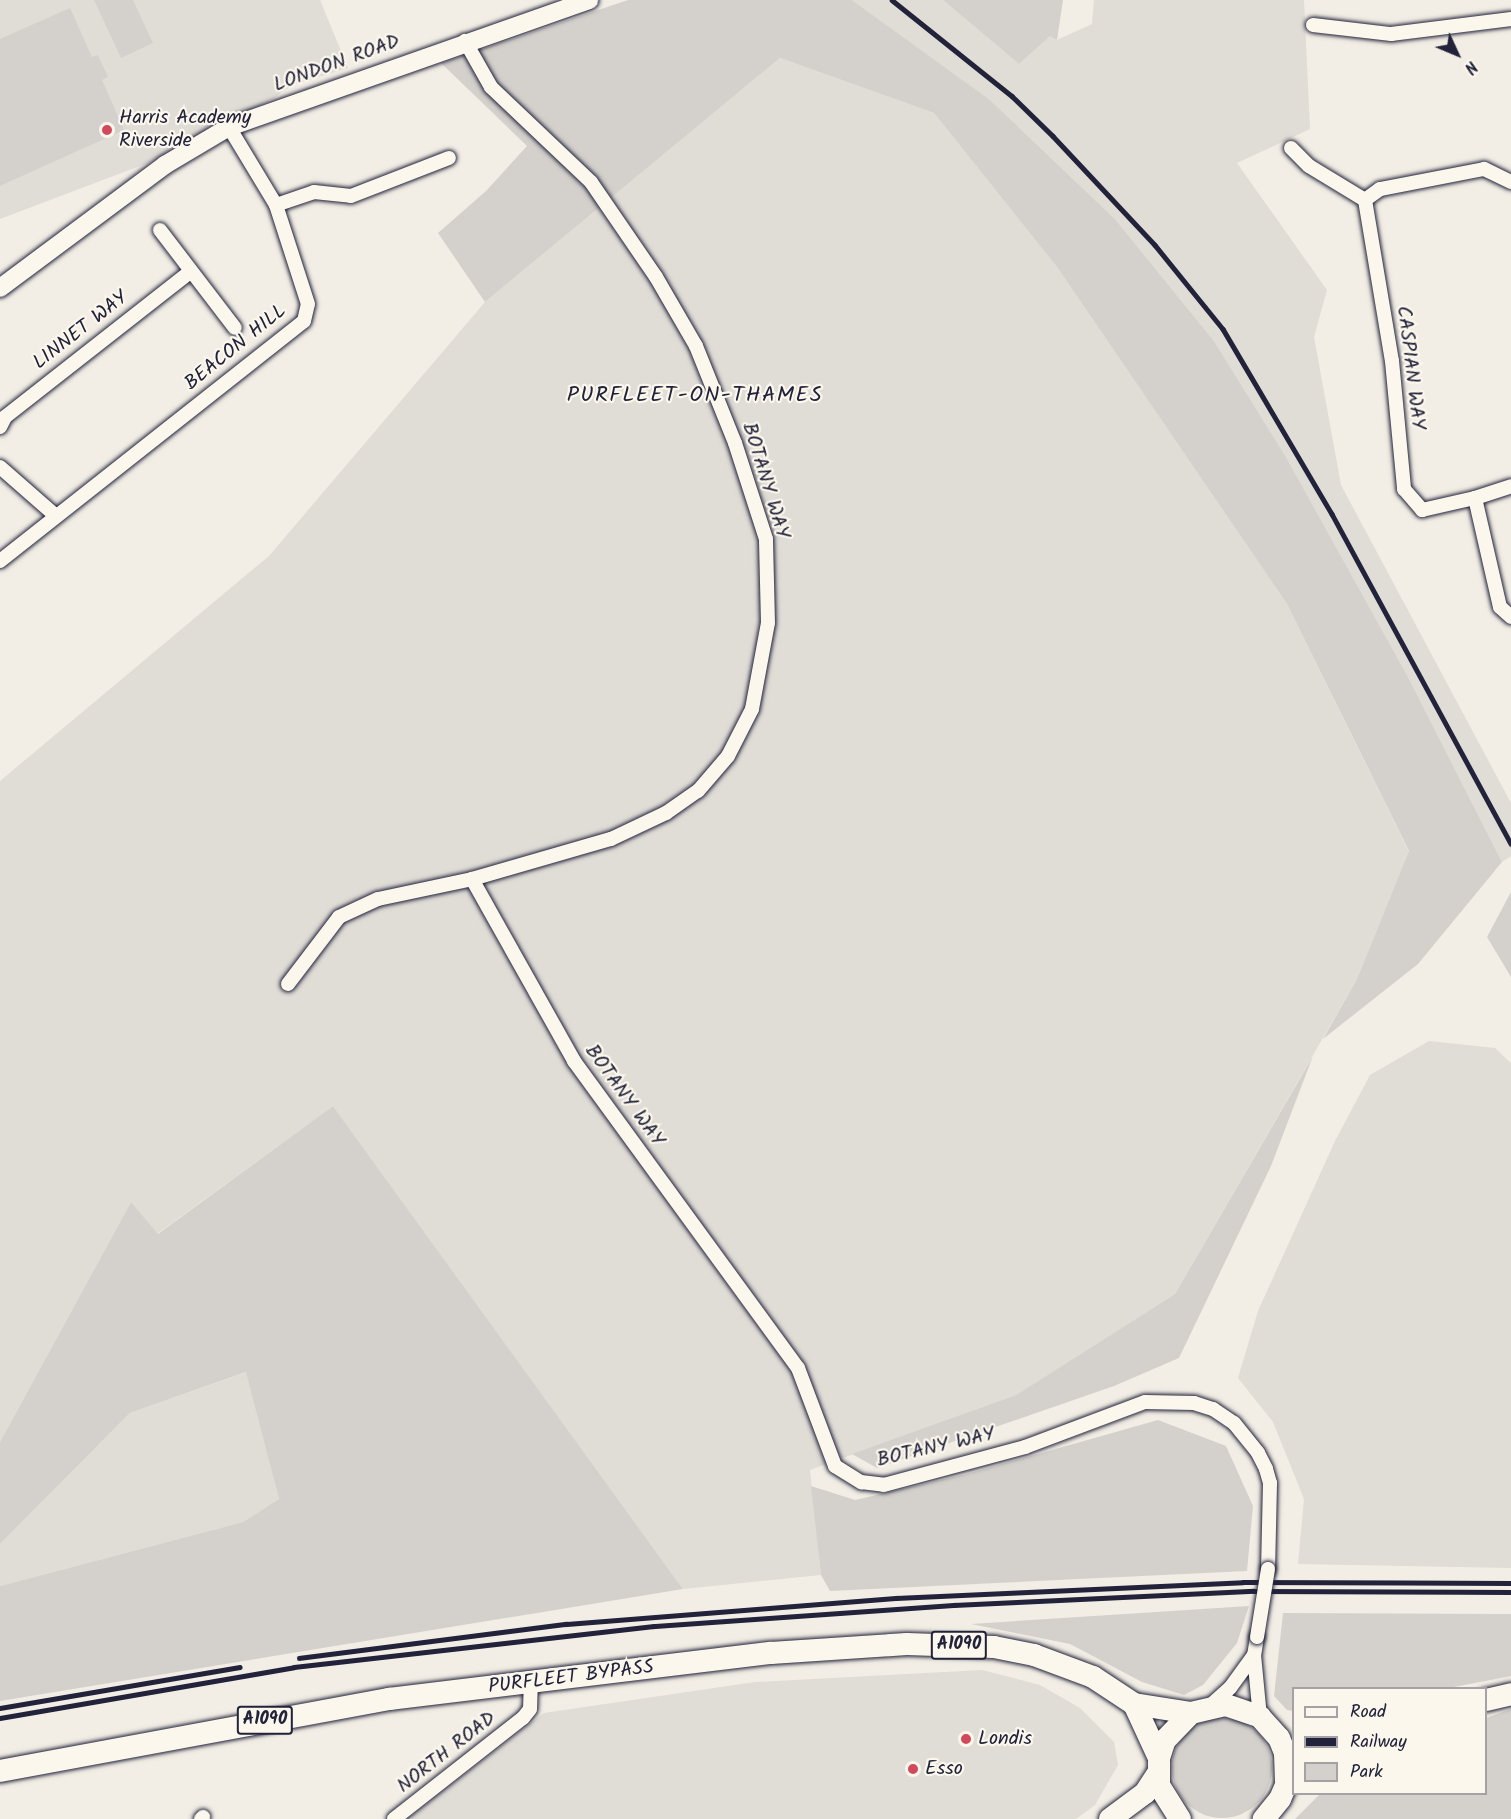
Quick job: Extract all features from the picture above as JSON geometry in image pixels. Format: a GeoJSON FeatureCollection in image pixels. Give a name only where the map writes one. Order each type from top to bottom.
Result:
{"type":"FeatureCollection","features":[{"type":"Feature","properties":{"kind":"main road","name":"PURFLEET BYPASS"},"geometry":{"type":"LineString","coordinates":[[0,1771],[377,1701],[771,1653],[952,1644],[994,1647],[1062,1664],[1093,1677],[1134,1704],[1199,1710],[1226,1705],[1292,1734]]}},
{"type":"Feature","properties":{"kind":"main road"},"geometry":{"type":"LineString","coordinates":[[1487,1700],[1511,1694]]}},
{"type":"Feature","properties":{"kind":"main road"},"geometry":{"type":"LineString","coordinates":[[1134,1704],[1158,1766],[1163,1797],[1180,1819]]}},
{"type":"Feature","properties":{"kind":"main road"},"geometry":{"type":"LineString","coordinates":[[1110,1819],[1145,1793],[1176,1725],[1199,1710]]}},
{"type":"Feature","properties":{"kind":"main road"},"geometry":{"type":"LineString","coordinates":[[1264,1819],[1287,1793],[1285,1753],[1265,1721]]}},
{"type":"Feature","properties":{"kind":"street","name":"LONDON ROAD"},"geometry":{"type":"LineString","coordinates":[[0,288],[165,165],[229,127],[465,41],[589,0]]}},
{"type":"Feature","properties":{"kind":"street"},"geometry":{"type":"LineString","coordinates":[[1313,25],[1391,34],[1511,20]]}},
{"type":"Feature","properties":{"kind":"street","name":"BOTANY WAY"},"geometry":{"type":"LineString","coordinates":[[288,984],[339,917],[378,899],[471,879],[611,839],[666,813],[698,791],[728,756],[752,709],[768,623],[766,539],[735,442],[696,346],[656,277],[591,182],[491,87],[465,41]]}},
{"type":"Feature","properties":{"kind":"street","name":"BEACON HILL"},"geometry":{"type":"LineString","coordinates":[[0,561],[304,321],[308,304],[276,205],[229,127]]}},
{"type":"Feature","properties":{"kind":"street"},"geometry":{"type":"LineString","coordinates":[[1291,148],[1310,166],[1365,200],[1380,189],[1484,169],[1511,182]]}},
{"type":"Feature","properties":{"kind":"street"},"geometry":{"type":"LineString","coordinates":[[276,205],[314,192],[351,196],[449,158]]}},
{"type":"Feature","properties":{"kind":"street","name":"CASPIAN WAY"},"geometry":{"type":"LineString","coordinates":[[1365,200],[1392,361],[1404,489],[1422,510],[1475,498]]}},
{"type":"Feature","properties":{"kind":"street"},"geometry":{"type":"LineString","coordinates":[[160,230],[235,328]]}},
{"type":"Feature","properties":{"kind":"street","name":"LINNET WAY"},"geometry":{"type":"LineString","coordinates":[[0,427],[5,417],[191,271]]}},
{"type":"Feature","properties":{"kind":"street"},"geometry":{"type":"LineString","coordinates":[[0,467],[56,516]]}},
{"type":"Feature","properties":{"kind":"street"},"geometry":{"type":"LineString","coordinates":[[1511,486],[1475,498],[1500,607],[1511,617]]}},
{"type":"Feature","properties":{"kind":"street","name":"BOTANY WAY"},"geometry":{"type":"LineString","coordinates":[[471,879],[574,1061],[798,1368],[835,1466],[861,1482],[884,1485],[1025,1447],[1144,1402],[1194,1403],[1213,1409],[1234,1423],[1258,1453],[1270,1483],[1268,1569],[1254,1654],[1265,1721]]}},
{"type":"Feature","properties":{"kind":"street","name":"BOTANY WAY"},"geometry":{"type":"LineString","coordinates":[[1199,1710],[1230,1688],[1254,1654]]}},
{"type":"Feature","properties":{"kind":"street","name":"NORTH ROAD"},"geometry":{"type":"LineString","coordinates":[[394,1819],[523,1718],[530,1708],[531,1683]]}},
{"type":"Feature","properties":{"kind":"shaded area","name":"Harris Academy Riverside"},"geometry":{"type":"Polygon","coordinates":[[[0,0],[320,0],[348,68],[292,85],[274,98],[153,161],[0,219],[0,0]]]}},
{"type":"Feature","properties":{"kind":"shaded area"},"geometry":{"type":"Polygon","coordinates":[[[852,0],[943,0],[1019,64],[1050,35],[1057,40],[1092,24],[1094,0],[1304,0],[1310,129],[1237,163],[1327,290],[1314,337],[1341,485],[1511,803],[1511,856],[1502,862],[1407,675],[1286,457],[1214,341],[1115,219],[989,99],[852,0]]]}},
{"type":"Feature","properties":{"kind":"shaded area"},"geometry":{"type":"Polygon","coordinates":[[[780,58],[934,113],[1057,267],[1287,604],[1409,852],[1357,979],[1175,1294],[1016,1395],[810,1470],[821,1575],[683,1589],[333,1106],[157,1234],[131,1202],[0,1442],[0,781],[269,556],[485,302],[780,58]]]}},
{"type":"Feature","properties":{"kind":"shaded area"},"geometry":{"type":"Polygon","coordinates":[[[1429,1041],[1495,1048],[1511,1063],[1511,1568],[1298,1564],[1304,1499],[1273,1422],[1238,1378],[1258,1311],[1335,1141],[1370,1075],[1429,1041]]]}},
{"type":"Feature","properties":{"kind":"shaded area"},"geometry":{"type":"Polygon","coordinates":[[[247,1372],[279,1499],[243,1522],[0,1586],[0,1544],[130,1413],[247,1372]]]}},
{"type":"Feature","properties":{"kind":"shaded area"},"geometry":{"type":"Polygon","coordinates":[[[982,1670],[1040,1685],[1080,1708],[1114,1742],[1118,1765],[1095,1805],[1076,1819],[407,1819],[544,1713],[755,1682],[982,1670]]]}},
{"type":"Feature","properties":{"kind":"green space"},"geometry":{"type":"Polygon","coordinates":[[[94,0],[133,0],[153,43],[121,58],[94,0]]]}},
{"type":"Feature","properties":{"kind":"green space"},"geometry":{"type":"Polygon","coordinates":[[[628,0],[852,0],[989,99],[1115,219],[1214,341],[1286,457],[1407,675],[1502,862],[1418,964],[1323,1039],[1357,979],[1409,851],[1287,604],[1057,267],[934,113],[780,58],[485,302],[438,233],[486,191],[527,146],[441,63],[628,0]]]}},
{"type":"Feature","properties":{"kind":"green space"},"geometry":{"type":"Polygon","coordinates":[[[943,0],[1063,0],[1057,40],[1050,36],[1019,64],[943,0]]]}},
{"type":"Feature","properties":{"kind":"green space"},"geometry":{"type":"Polygon","coordinates":[[[70,8],[92,57],[98,55],[108,77],[102,80],[124,130],[0,186],[0,39],[70,8]]]}},
{"type":"Feature","properties":{"kind":"green space"},"geometry":{"type":"Polygon","coordinates":[[[1511,892],[1511,977],[1487,937],[1511,892]]]}},
{"type":"Feature","properties":{"kind":"green space"},"geometry":{"type":"Polygon","coordinates":[[[1313,1056],[1271,1166],[1179,1358],[1114,1386],[877,1468],[852,1454],[1016,1395],[1175,1294],[1313,1056]]]}},
{"type":"Feature","properties":{"kind":"green space"},"geometry":{"type":"Polygon","coordinates":[[[333,1106],[683,1589],[0,1701],[0,1586],[243,1522],[279,1499],[246,1372],[130,1413],[0,1544],[0,1442],[131,1202],[158,1234],[333,1106]]]}},
{"type":"Feature","properties":{"kind":"green space"},"geometry":{"type":"Polygon","coordinates":[[[1158,1420],[1226,1446],[1253,1506],[1247,1571],[830,1591],[821,1575],[811,1486],[855,1500],[967,1474],[1158,1420]]]}},
{"type":"Feature","properties":{"kind":"green space"},"geometry":{"type":"Polygon","coordinates":[[[1249,1606],[1237,1643],[1203,1685],[1184,1695],[1142,1682],[1070,1644],[971,1624],[1249,1606]]]}},
{"type":"Feature","properties":{"kind":"green space"},"geometry":{"type":"Polygon","coordinates":[[[1283,1613],[1511,1614],[1511,1676],[1454,1687],[1292,1687],[1292,1711],[1287,1710],[1274,1696],[1283,1613]]]}},
{"type":"Feature","properties":{"kind":"green space"},"geometry":{"type":"Polygon","coordinates":[[[1511,1709],[1511,1819],[1295,1819],[1319,1795],[1487,1795],[1487,1718],[1511,1709]]]}},
{"type":"Feature","properties":{"kind":"green space"},"geometry":{"type":"Polygon","coordinates":[[[1222,1718],[1241,1721],[1258,1732],[1269,1749],[1272,1768],[1269,1787],[1258,1804],[1241,1815],[1222,1818],[1203,1815],[1186,1804],[1175,1787],[1172,1768],[1175,1749],[1186,1732],[1203,1721],[1222,1718]]]}},
{"type":"Feature","properties":{"kind":"railway"},"geometry":{"type":"LineString","coordinates":[[892,0],[1012,96],[1053,136],[1155,245],[1223,329],[1332,514],[1511,843]]}},
{"type":"Feature","properties":{"kind":"railway"},"geometry":{"type":"LineString","coordinates":[[299,1658],[566,1624],[896,1598],[1243,1582],[1511,1583]]}},
{"type":"Feature","properties":{"kind":"railway"},"geometry":{"type":"LineString","coordinates":[[0,1718],[294,1667],[654,1626],[954,1605],[1254,1591],[1511,1592]]}},
{"type":"Feature","properties":{"kind":"railway"},"geometry":{"type":"LineString","coordinates":[[0,1708],[240,1667]]}},
{"type":"Feature","properties":{"kind":"place","name":"Harris Academy Riverside"},"geometry":{"type":"Point","coordinates":[107,130]}},
{"type":"Feature","properties":{"kind":"place","name":"Londis"},"geometry":{"type":"Point","coordinates":[966,1739]}},
{"type":"Feature","properties":{"kind":"place","name":"Esso"},"geometry":{"type":"Point","coordinates":[913,1769]}},
{"type":"Feature","properties":{"kind":"district","name":"PURFLEET-ON-THAMES"},"geometry":{"type":"Point","coordinates":[695,396]}}]}
